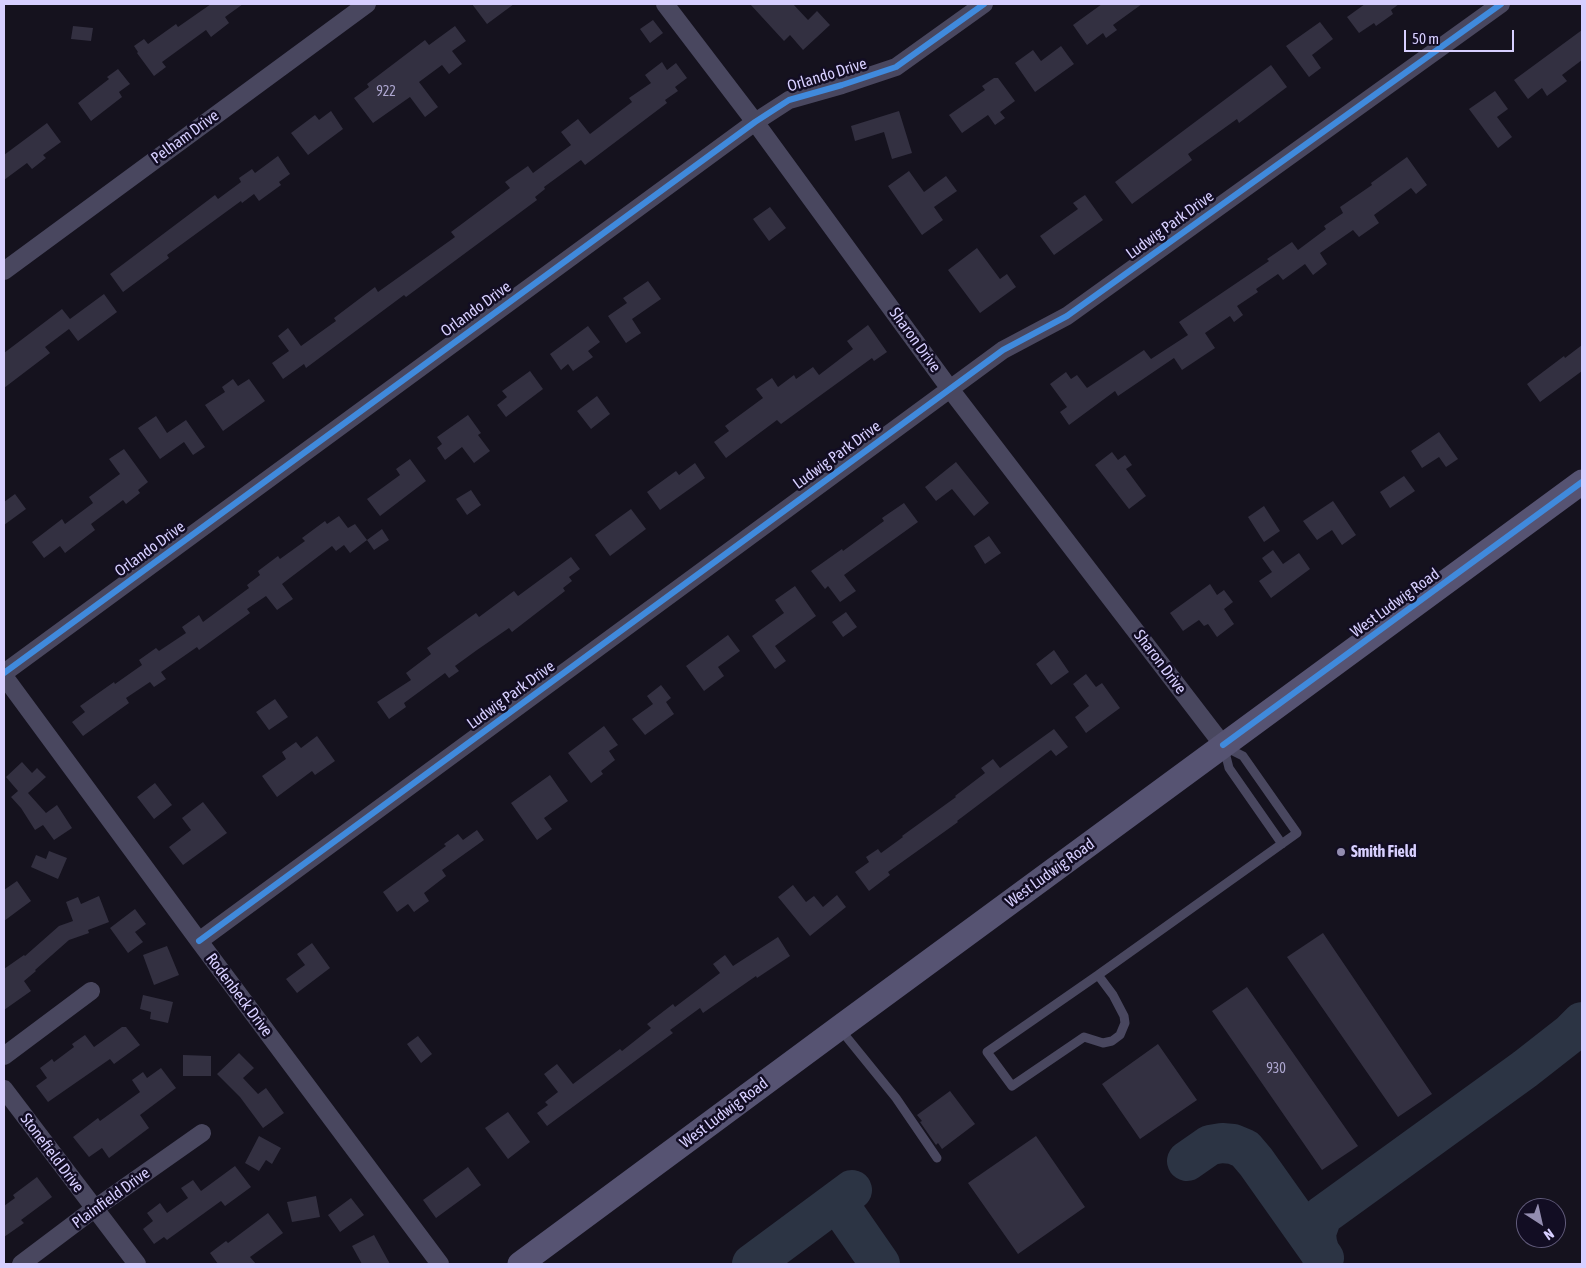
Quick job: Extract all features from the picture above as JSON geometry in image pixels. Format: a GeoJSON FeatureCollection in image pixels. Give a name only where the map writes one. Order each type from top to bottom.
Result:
{"type":"FeatureCollection","features":[{"type":"Feature","properties":{"kind":"main road","name":"West Ludwig Road"},"geometry":{"type":"LineString","coordinates":[[520,1264],[1582,482]]}},
{"type":"Feature","properties":{"kind":"street","name":"Pelham Drive"},"geometry":{"type":"LineString","coordinates":[[4,270],[367,4]]}},
{"type":"Feature","properties":{"kind":"street","name":"Sharon Drive"},"geometry":{"type":"LineString","coordinates":[[665,4],[755,122],[950,389],[1223,746]]}},
{"type":"Feature","properties":{"kind":"street","name":"Orlando Drive"},"geometry":{"type":"LineString","coordinates":[[4,675],[755,122],[789,100],[896,67],[984,4]]}},
{"type":"Feature","properties":{"kind":"street","name":"Ludwig Park Drive"},"geometry":{"type":"LineString","coordinates":[[199,942],[1003,350],[1068,316],[1501,4]]}},
{"type":"Feature","properties":{"kind":"street","name":"Rodenbeck Drive"},"geometry":{"type":"LineString","coordinates":[[4,675],[199,942],[440,1264]]}},
{"type":"Feature","properties":{"kind":"street"},"geometry":{"type":"LineString","coordinates":[[4,1056],[91,991]]}},
{"type":"Feature","properties":{"kind":"street","name":"Stonefield Drive"},"geometry":{"type":"LineString","coordinates":[[4,1089],[137,1264]]}},
{"type":"Feature","properties":{"kind":"street","name":"Plainfield Drive"},"geometry":{"type":"LineString","coordinates":[[21,1264],[94,1209],[202,1133]]}},
{"type":"Feature","properties":{"kind":"lane"},"geometry":{"type":"LineString","coordinates":[[1098,975],[1113,994],[1124,1016],[1120,1035],[1112,1041],[1103,1043],[1084,1037],[1012,1086],[987,1052],[1297,833],[1244,756],[1223,746]]}},
{"type":"Feature","properties":{"kind":"lane"},"geometry":{"type":"LineString","coordinates":[[1223,746],[1229,768],[1282,844]]}},
{"type":"Feature","properties":{"kind":"lane"},"geometry":{"type":"LineString","coordinates":[[839,1028],[896,1098],[937,1158]]}},
{"type":"Feature","properties":{"kind":"building"},"geometry":{"type":"Polygon","coordinates":[[[211,4],[243,4],[225,17],[229,23],[211,37],[206,30],[162,62],[166,67],[154,76],[134,46],[144,39],[148,44],[176,24],[178,27],[211,4]]]}},
{"type":"Feature","properties":{"kind":"building"},"geometry":{"type":"Polygon","coordinates":[[[472,4],[514,4],[487,24],[472,4]]]}},
{"type":"Feature","properties":{"kind":"building"},"geometry":{"type":"Polygon","coordinates":[[[750,4],[793,4],[808,20],[817,11],[830,25],[803,50],[790,35],[784,41],[750,4]]]}},
{"type":"Feature","properties":{"kind":"building"},"geometry":{"type":"Polygon","coordinates":[[[1102,4],[1142,4],[1113,25],[1117,30],[1106,38],[1103,33],[1087,45],[1073,25],[1102,4]]]}},
{"type":"Feature","properties":{"kind":"building"},"geometry":{"type":"Polygon","coordinates":[[[1365,4],[1399,4],[1391,10],[1393,14],[1376,26],[1374,23],[1359,33],[1347,17],[1365,4]]]}},
{"type":"Feature","properties":{"kind":"building"},"geometry":{"type":"Polygon","coordinates":[[[653,20],[663,33],[650,43],[640,29],[653,20]]]}},
{"type":"Feature","properties":{"kind":"building"},"geometry":{"type":"Polygon","coordinates":[[[1320,22],[1333,39],[1312,55],[1321,68],[1309,77],[1286,46],[1320,22]]]}},
{"type":"Feature","properties":{"kind":"building"},"geometry":{"type":"Polygon","coordinates":[[[73,26],[93,28],[91,41],[71,39],[73,26]]]}},
{"type":"Feature","properties":{"kind":"building"},"geometry":{"type":"Polygon","coordinates":[[[455,26],[466,41],[452,51],[462,64],[449,74],[442,65],[419,82],[438,107],[425,117],[410,97],[373,123],[354,98],[369,87],[367,84],[425,40],[429,45],[455,26]]]}},
{"type":"Feature","properties":{"kind":"building"},"geometry":{"type":"Polygon","coordinates":[[[1582,30],[1582,60],[1562,75],[1567,81],[1547,96],[1542,88],[1528,99],[1514,80],[1582,30]]]}},
{"type":"Feature","properties":{"kind":"building"},"geometry":{"type":"Polygon","coordinates":[[[1061,46],[1074,64],[1035,92],[1015,63],[1033,50],[1041,61],[1061,46]]]}},
{"type":"Feature","properties":{"kind":"building"},"geometry":{"type":"Polygon","coordinates":[[[662,62],[667,70],[676,63],[687,78],[675,87],[678,91],[665,100],[667,103],[585,165],[581,160],[544,187],[545,189],[535,197],[537,200],[406,297],[404,295],[306,368],[304,364],[283,379],[272,363],[289,351],[278,336],[288,328],[301,346],[336,321],[334,318],[375,287],[378,292],[455,237],[451,232],[510,188],[505,182],[528,166],[533,173],[571,145],[561,132],[578,119],[590,134],[632,102],[629,98],[651,83],[645,75],[662,62]]]}},
{"type":"Feature","properties":{"kind":"building"},"geometry":{"type":"Polygon","coordinates":[[[1271,65],[1287,87],[1239,123],[1237,119],[1188,154],[1192,160],[1132,204],[1115,182],[1271,65]]]}},
{"type":"Feature","properties":{"kind":"building"},"geometry":{"type":"Polygon","coordinates":[[[118,69],[130,84],[119,92],[122,97],[91,121],[78,103],[109,79],[107,77],[118,69]]]}},
{"type":"Feature","properties":{"kind":"building"},"geometry":{"type":"Polygon","coordinates":[[[994,78],[998,78],[1015,101],[1000,112],[1005,118],[995,125],[988,115],[962,133],[949,115],[985,90],[982,86],[994,78]]]}},
{"type":"Feature","properties":{"kind":"building"},"geometry":{"type":"Polygon","coordinates":[[[1495,91],[1508,109],[1497,117],[1512,137],[1498,148],[1469,109],[1495,91]]]}},
{"type":"Feature","properties":{"kind":"building"},"geometry":{"type":"Polygon","coordinates":[[[331,111],[343,129],[308,155],[291,133],[315,115],[319,120],[331,111]]]}},
{"type":"Feature","properties":{"kind":"building"},"geometry":{"type":"Polygon","coordinates":[[[899,111],[912,153],[892,159],[884,132],[855,141],[851,126],[899,111]]]}},
{"type":"Feature","properties":{"kind":"building"},"geometry":{"type":"Polygon","coordinates":[[[47,123],[61,142],[43,155],[46,158],[32,169],[27,163],[4,180],[4,155],[47,123]]]}},
{"type":"Feature","properties":{"kind":"building"},"geometry":{"type":"Polygon","coordinates":[[[278,156],[290,174],[279,182],[281,185],[259,201],[254,194],[242,203],[241,201],[167,255],[169,258],[123,292],[110,274],[215,195],[218,199],[241,182],[239,178],[252,169],[255,173],[278,156]]]}},
{"type":"Feature","properties":{"kind":"building"},"geometry":{"type":"Polygon","coordinates":[[[1407,157],[1427,185],[1416,194],[1411,188],[1374,215],[1379,223],[1359,237],[1353,230],[1320,253],[1327,264],[1313,275],[1305,264],[1283,280],[1278,274],[1256,289],[1258,292],[1237,306],[1243,315],[1234,322],[1230,316],[1205,333],[1215,348],[1182,370],[1174,358],[1118,396],[1115,391],[1069,425],[1060,412],[1067,407],[1050,384],[1066,372],[1071,379],[1077,375],[1087,388],[1144,350],[1151,359],[1188,335],[1179,322],[1269,261],[1267,259],[1292,242],[1298,250],[1326,229],[1324,226],[1343,213],[1340,207],[1372,185],[1371,183],[1407,157]]]}},
{"type":"Feature","properties":{"kind":"building"},"geometry":{"type":"Polygon","coordinates":[[[909,171],[924,192],[946,176],[957,191],[934,207],[943,220],[922,235],[888,186],[909,171]]]}},
{"type":"Feature","properties":{"kind":"building"},"geometry":{"type":"Polygon","coordinates":[[[1085,195],[1103,220],[1054,255],[1040,236],[1078,209],[1073,203],[1085,195]]]}},
{"type":"Feature","properties":{"kind":"building"},"geometry":{"type":"Polygon","coordinates":[[[770,207],[786,228],[769,241],[753,219],[770,207]]]}},
{"type":"Feature","properties":{"kind":"building"},"geometry":{"type":"Polygon","coordinates":[[[977,248],[1000,279],[1007,274],[1016,287],[980,313],[948,270],[977,248]]]}},
{"type":"Feature","properties":{"kind":"building"},"geometry":{"type":"Polygon","coordinates":[[[648,281],[661,299],[632,319],[641,333],[626,343],[608,316],[627,303],[623,298],[648,281]]]}},
{"type":"Feature","properties":{"kind":"building"},"geometry":{"type":"Polygon","coordinates":[[[104,294],[117,312],[78,341],[69,329],[45,347],[50,353],[4,388],[4,353],[62,309],[70,319],[104,294]]]}},
{"type":"Feature","properties":{"kind":"building"},"geometry":{"type":"Polygon","coordinates":[[[868,325],[887,352],[874,361],[872,358],[781,424],[777,420],[726,458],[714,442],[729,431],[725,426],[763,398],[756,389],[772,378],[778,387],[794,375],[796,379],[813,367],[819,375],[853,349],[847,341],[868,325]]]}},
{"type":"Feature","properties":{"kind":"building"},"geometry":{"type":"Polygon","coordinates":[[[588,326],[600,342],[588,351],[593,357],[573,371],[568,364],[561,370],[550,354],[588,326]]]}},
{"type":"Feature","properties":{"kind":"building"},"geometry":{"type":"Polygon","coordinates":[[[1582,345],[1582,371],[1540,402],[1527,384],[1582,345]]]}},
{"type":"Feature","properties":{"kind":"building"},"geometry":{"type":"Polygon","coordinates":[[[530,371],[543,389],[506,417],[497,405],[507,397],[502,391],[530,371]]]}},
{"type":"Feature","properties":{"kind":"building"},"geometry":{"type":"Polygon","coordinates":[[[233,379],[238,386],[249,379],[265,401],[223,431],[205,405],[225,392],[222,387],[233,379]]]}},
{"type":"Feature","properties":{"kind":"building"},"geometry":{"type":"Polygon","coordinates":[[[597,396],[610,414],[591,429],[577,411],[597,396]]]}},
{"type":"Feature","properties":{"kind":"building"},"geometry":{"type":"Polygon","coordinates":[[[468,415],[481,433],[478,435],[490,451],[474,463],[462,447],[445,460],[437,448],[442,444],[437,437],[468,415]]]}},
{"type":"Feature","properties":{"kind":"building"},"geometry":{"type":"Polygon","coordinates":[[[156,416],[167,433],[186,420],[205,447],[193,455],[184,442],[160,459],[138,428],[156,416]]]}},
{"type":"Feature","properties":{"kind":"building"},"geometry":{"type":"Polygon","coordinates":[[[1439,432],[1458,459],[1446,467],[1439,457],[1422,468],[1411,451],[1439,432]]]}},
{"type":"Feature","properties":{"kind":"building"},"geometry":{"type":"Polygon","coordinates":[[[124,449],[148,482],[138,490],[140,493],[126,504],[123,500],[91,524],[95,530],[65,553],[60,546],[44,558],[32,542],[62,519],[65,524],[93,503],[89,497],[120,474],[109,459],[124,449]]]}},
{"type":"Feature","properties":{"kind":"building"},"geometry":{"type":"Polygon","coordinates":[[[1112,452],[1118,460],[1125,455],[1132,465],[1126,469],[1146,496],[1129,509],[1095,465],[1112,452]]]}},
{"type":"Feature","properties":{"kind":"building"},"geometry":{"type":"Polygon","coordinates":[[[410,459],[426,481],[380,516],[367,499],[400,475],[396,469],[410,459]]]}},
{"type":"Feature","properties":{"kind":"building"},"geometry":{"type":"Polygon","coordinates":[[[956,462],[989,503],[974,516],[952,489],[936,501],[925,487],[956,462]]]}},
{"type":"Feature","properties":{"kind":"building"},"geometry":{"type":"Polygon","coordinates":[[[695,463],[705,478],[660,510],[647,492],[676,471],[679,475],[695,463]]]}},
{"type":"Feature","properties":{"kind":"building"},"geometry":{"type":"Polygon","coordinates":[[[1404,476],[1415,491],[1390,508],[1380,492],[1404,476]]]}},
{"type":"Feature","properties":{"kind":"building"},"geometry":{"type":"Polygon","coordinates":[[[471,490],[481,505],[467,515],[456,499],[471,490]]]}},
{"type":"Feature","properties":{"kind":"building"},"geometry":{"type":"Polygon","coordinates":[[[15,494],[26,509],[4,525],[4,502],[15,494]]]}},
{"type":"Feature","properties":{"kind":"building"},"geometry":{"type":"Polygon","coordinates":[[[1333,501],[1356,535],[1342,545],[1332,530],[1317,540],[1303,521],[1333,501]]]}},
{"type":"Feature","properties":{"kind":"building"},"geometry":{"type":"Polygon","coordinates":[[[904,503],[918,522],[844,575],[856,591],[840,602],[828,586],[825,589],[811,571],[842,549],[843,551],[884,521],[882,518],[904,503]]]}},
{"type":"Feature","properties":{"kind":"building"},"geometry":{"type":"Polygon","coordinates":[[[1264,506],[1280,531],[1264,542],[1248,517],[1264,506]]]}},
{"type":"Feature","properties":{"kind":"building"},"geometry":{"type":"Polygon","coordinates":[[[631,509],[646,529],[610,556],[595,535],[631,509]]]}},
{"type":"Feature","properties":{"kind":"building"},"geometry":{"type":"Polygon","coordinates":[[[339,516],[348,528],[355,524],[367,540],[350,553],[344,545],[336,551],[332,546],[282,584],[293,599],[277,610],[266,596],[247,609],[250,613],[199,650],[197,647],[161,672],[166,679],[154,687],[150,682],[126,698],[129,703],[83,736],[72,722],[85,712],[80,706],[142,665],[139,660],[156,648],[159,651],[186,633],[182,627],[199,615],[203,622],[249,588],[247,585],[260,575],[258,571],[278,556],[280,559],[305,541],[302,538],[325,521],[327,524],[339,516]]]}},
{"type":"Feature","properties":{"kind":"building"},"geometry":{"type":"Polygon","coordinates":[[[382,529],[389,540],[374,550],[367,540],[382,529]]]}},
{"type":"Feature","properties":{"kind":"building"},"geometry":{"type":"Polygon","coordinates":[[[989,536],[1001,553],[985,564],[974,546],[989,536]]]}},
{"type":"Feature","properties":{"kind":"building"},"geometry":{"type":"Polygon","coordinates":[[[1273,550],[1283,564],[1299,553],[1310,569],[1271,598],[1259,581],[1272,572],[1262,558],[1273,550]]]}},
{"type":"Feature","properties":{"kind":"building"},"geometry":{"type":"Polygon","coordinates":[[[571,557],[580,569],[569,577],[572,581],[563,588],[565,591],[512,632],[509,628],[455,666],[459,671],[449,678],[445,673],[404,703],[406,707],[389,719],[377,702],[411,680],[406,673],[431,654],[427,648],[476,613],[479,617],[514,591],[518,596],[571,557]]]}},
{"type":"Feature","properties":{"kind":"building"},"geometry":{"type":"Polygon","coordinates":[[[1210,584],[1217,595],[1224,590],[1233,602],[1224,609],[1234,624],[1217,637],[1208,624],[1204,626],[1199,620],[1183,631],[1170,613],[1210,584]]]}},
{"type":"Feature","properties":{"kind":"building"},"geometry":{"type":"Polygon","coordinates":[[[795,586],[816,616],[775,646],[786,661],[775,669],[752,636],[784,613],[775,600],[795,586]]]}},
{"type":"Feature","properties":{"kind":"building"},"geometry":{"type":"Polygon","coordinates":[[[846,612],[857,627],[843,637],[832,622],[846,612]]]}},
{"type":"Feature","properties":{"kind":"building"},"geometry":{"type":"Polygon","coordinates":[[[728,635],[740,651],[718,667],[724,676],[704,691],[686,666],[728,635]]]}},
{"type":"Feature","properties":{"kind":"building"},"geometry":{"type":"Polygon","coordinates":[[[1054,650],[1069,672],[1051,685],[1036,664],[1054,650]]]}},
{"type":"Feature","properties":{"kind":"building"},"geometry":{"type":"Polygon","coordinates":[[[1086,674],[1096,687],[1102,683],[1120,708],[1086,733],[1075,717],[1089,706],[1073,684],[1086,674]]]}},
{"type":"Feature","properties":{"kind":"building"},"geometry":{"type":"Polygon","coordinates":[[[661,685],[671,698],[666,702],[674,714],[645,735],[632,719],[653,704],[647,696],[661,685]]]}},
{"type":"Feature","properties":{"kind":"building"},"geometry":{"type":"Polygon","coordinates":[[[275,699],[288,717],[269,730],[256,712],[275,699]]]}},
{"type":"Feature","properties":{"kind":"building"},"geometry":{"type":"Polygon","coordinates":[[[604,726],[618,745],[609,751],[615,760],[601,771],[603,774],[591,783],[568,753],[604,726]]]}},
{"type":"Feature","properties":{"kind":"building"},"geometry":{"type":"Polygon","coordinates":[[[1054,729],[1068,747],[1056,756],[1051,750],[958,822],[888,872],[890,875],[869,891],[855,872],[869,862],[866,857],[878,849],[881,853],[956,797],[985,773],[981,768],[993,759],[1000,768],[1054,729]]]}},
{"type":"Feature","properties":{"kind":"building"},"geometry":{"type":"Polygon","coordinates":[[[317,736],[335,761],[315,775],[312,771],[277,797],[262,776],[286,759],[282,752],[296,742],[301,748],[317,736]]]}},
{"type":"Feature","properties":{"kind":"building"},"geometry":{"type":"Polygon","coordinates":[[[22,762],[32,773],[37,768],[46,777],[28,793],[46,813],[57,805],[72,828],[54,840],[43,825],[35,830],[21,808],[11,797],[18,791],[6,777],[22,762]]]}},
{"type":"Feature","properties":{"kind":"building"},"geometry":{"type":"Polygon","coordinates":[[[550,775],[568,801],[544,818],[552,829],[537,840],[511,803],[550,775]]]}},
{"type":"Feature","properties":{"kind":"building"},"geometry":{"type":"Polygon","coordinates":[[[155,783],[172,805],[154,819],[137,797],[155,783]]]}},
{"type":"Feature","properties":{"kind":"building"},"geometry":{"type":"Polygon","coordinates":[[[203,802],[227,833],[183,865],[169,847],[191,830],[182,818],[203,802]]]}},
{"type":"Feature","properties":{"kind":"building"},"geometry":{"type":"Polygon","coordinates":[[[477,830],[484,840],[442,870],[446,876],[424,893],[429,901],[414,912],[408,904],[397,912],[383,892],[446,846],[444,844],[458,834],[463,840],[477,830]]]}},
{"type":"Feature","properties":{"kind":"building"},"geometry":{"type":"Polygon","coordinates":[[[49,851],[67,858],[58,879],[31,867],[36,855],[46,859],[49,851]]]}},
{"type":"Feature","properties":{"kind":"building"},"geometry":{"type":"Polygon","coordinates":[[[17,881],[31,901],[4,921],[4,890],[17,881]]]}},
{"type":"Feature","properties":{"kind":"building"},"geometry":{"type":"Polygon","coordinates":[[[793,885],[806,902],[814,896],[823,907],[837,895],[846,907],[810,936],[778,897],[793,885]]]}},
{"type":"Feature","properties":{"kind":"building"},"geometry":{"type":"Polygon","coordinates":[[[99,896],[109,922],[88,930],[89,933],[69,940],[24,981],[31,991],[4,1010],[4,969],[25,956],[59,926],[73,921],[66,902],[78,897],[81,904],[99,896]]]}},
{"type":"Feature","properties":{"kind":"building"},"geometry":{"type":"Polygon","coordinates":[[[135,909],[146,924],[135,932],[143,942],[128,953],[110,928],[135,909]]]}},
{"type":"Feature","properties":{"kind":"building"},"geometry":{"type":"Polygon","coordinates":[[[1323,933],[1432,1094],[1398,1117],[1287,957],[1323,933]]]}},
{"type":"Feature","properties":{"kind":"building"},"geometry":{"type":"Polygon","coordinates":[[[778,937],[790,956],[757,978],[756,976],[703,1013],[700,1008],[670,1030],[673,1033],[547,1126],[537,1113],[548,1105],[545,1102],[558,1092],[544,1074],[557,1064],[573,1084],[620,1049],[622,1051],[651,1028],[647,1024],[673,1004],[675,1007],[720,973],[713,964],[725,955],[733,966],[778,937]]]}},
{"type":"Feature","properties":{"kind":"building"},"geometry":{"type":"Polygon","coordinates":[[[312,943],[330,968],[297,993],[286,979],[305,965],[297,954],[312,943]]]}},
{"type":"Feature","properties":{"kind":"building"},"geometry":{"type":"Polygon","coordinates":[[[167,946],[179,975],[154,985],[143,955],[167,946]]]}},
{"type":"Feature","properties":{"kind":"building"},"geometry":{"type":"Polygon","coordinates":[[[1247,987],[1358,1146],[1322,1170],[1212,1011],[1247,987]]]}},
{"type":"Feature","properties":{"kind":"building"},"geometry":{"type":"Polygon","coordinates":[[[143,995],[173,1002],[168,1023],[150,1019],[151,1012],[140,1009],[143,995]]]}},
{"type":"Feature","properties":{"kind":"building"},"geometry":{"type":"Polygon","coordinates":[[[122,1027],[126,1027],[140,1045],[114,1064],[110,1059],[48,1102],[36,1086],[47,1078],[40,1068],[52,1059],[54,1062],[74,1047],[72,1044],[85,1035],[94,1047],[122,1027]]]}},
{"type":"Feature","properties":{"kind":"building"},"geometry":{"type":"Polygon","coordinates":[[[418,1036],[432,1054],[421,1063],[407,1044],[418,1036]]]}},
{"type":"Feature","properties":{"kind":"building"},"geometry":{"type":"Polygon","coordinates":[[[1158,1044],[1197,1100],[1140,1139],[1102,1084],[1158,1044]]]}},
{"type":"Feature","properties":{"kind":"building"},"geometry":{"type":"Polygon","coordinates":[[[239,1053],[254,1068],[243,1078],[258,1094],[266,1088],[284,1113],[263,1128],[240,1097],[217,1074],[239,1053]]]}},
{"type":"Feature","properties":{"kind":"building"},"geometry":{"type":"Polygon","coordinates":[[[183,1055],[211,1056],[211,1076],[183,1076],[183,1055]]]}},
{"type":"Feature","properties":{"kind":"building"},"geometry":{"type":"Polygon","coordinates":[[[161,1068],[176,1088],[140,1115],[149,1128],[109,1158],[102,1148],[89,1157],[73,1137],[98,1118],[100,1121],[140,1092],[132,1080],[143,1072],[147,1078],[161,1068]]]}},
{"type":"Feature","properties":{"kind":"building"},"geometry":{"type":"Polygon","coordinates":[[[950,1091],[975,1124],[942,1149],[938,1143],[936,1145],[917,1115],[950,1091]]]}},
{"type":"Feature","properties":{"kind":"building"},"geometry":{"type":"Polygon","coordinates":[[[508,1112],[530,1142],[508,1159],[485,1128],[508,1112]]]}},
{"type":"Feature","properties":{"kind":"building"},"geometry":{"type":"Polygon","coordinates":[[[259,1136],[281,1148],[272,1164],[266,1160],[259,1171],[245,1163],[259,1136]]]}},
{"type":"Feature","properties":{"kind":"building"},"geometry":{"type":"Polygon","coordinates":[[[1036,1136],[1085,1207],[1018,1254],[968,1183],[1036,1136]]]}},
{"type":"Feature","properties":{"kind":"building"},"geometry":{"type":"Polygon","coordinates":[[[235,1166],[251,1187],[225,1206],[221,1201],[167,1240],[164,1237],[154,1244],[143,1229],[153,1221],[147,1213],[160,1203],[167,1213],[188,1198],[181,1188],[193,1180],[201,1191],[235,1166]]]}},
{"type":"Feature","properties":{"kind":"building"},"geometry":{"type":"Polygon","coordinates":[[[468,1167],[481,1185],[436,1218],[423,1200],[468,1167]]]}},
{"type":"Feature","properties":{"kind":"building"},"geometry":{"type":"Polygon","coordinates":[[[37,1177],[52,1197],[21,1220],[24,1223],[4,1237],[4,1206],[15,1198],[13,1195],[37,1177]]]}},
{"type":"Feature","properties":{"kind":"building"},"geometry":{"type":"Polygon","coordinates":[[[316,1196],[320,1217],[292,1222],[287,1202],[316,1196]]]}},
{"type":"Feature","properties":{"kind":"building"},"geometry":{"type":"Polygon","coordinates":[[[351,1198],[364,1215],[340,1232],[328,1215],[351,1198]]]}},
{"type":"Feature","properties":{"kind":"building"},"geometry":{"type":"Polygon","coordinates":[[[268,1213],[283,1233],[250,1257],[256,1264],[218,1264],[210,1253],[226,1241],[228,1243],[268,1213]]]}},
{"type":"Feature","properties":{"kind":"building"},"geometry":{"type":"Polygon","coordinates":[[[374,1235],[390,1264],[362,1264],[352,1246],[374,1235]]]}},
{"type":"Feature","properties":{"kind":"taxiway"},"geometry":{"type":"LineString","coordinates":[[1320,1253],[1316,1233],[1322,1216],[1525,1069],[1582,1022]]}},
{"type":"Feature","properties":{"kind":"taxiway"},"geometry":{"type":"LineString","coordinates":[[1187,1161],[1210,1145],[1233,1144],[1245,1149],[1324,1258]]}},
{"type":"Feature","properties":{"kind":"taxiway"},"geometry":{"type":"LineString","coordinates":[[752,1264],[852,1190]]}},
{"type":"Feature","properties":{"kind":"taxiway"},"geometry":{"type":"LineString","coordinates":[[837,1202],[880,1264]]}},
{"type":"Feature","properties":{"kind":"cycle path"},"geometry":{"type":"LineString","coordinates":[[4,673],[755,122],[789,100],[896,67],[984,4]]}},
{"type":"Feature","properties":{"kind":"cycle path"},"geometry":{"type":"LineString","coordinates":[[199,941],[1003,350],[1067,316],[1501,4]]}},
{"type":"Feature","properties":{"kind":"cycle path"},"geometry":{"type":"LineString","coordinates":[[1223,745],[1582,482]]}},
{"type":"Feature","properties":{"kind":"place","name":"Smith Field"},"geometry":{"type":"Point","coordinates":[1341,852]}}]}
